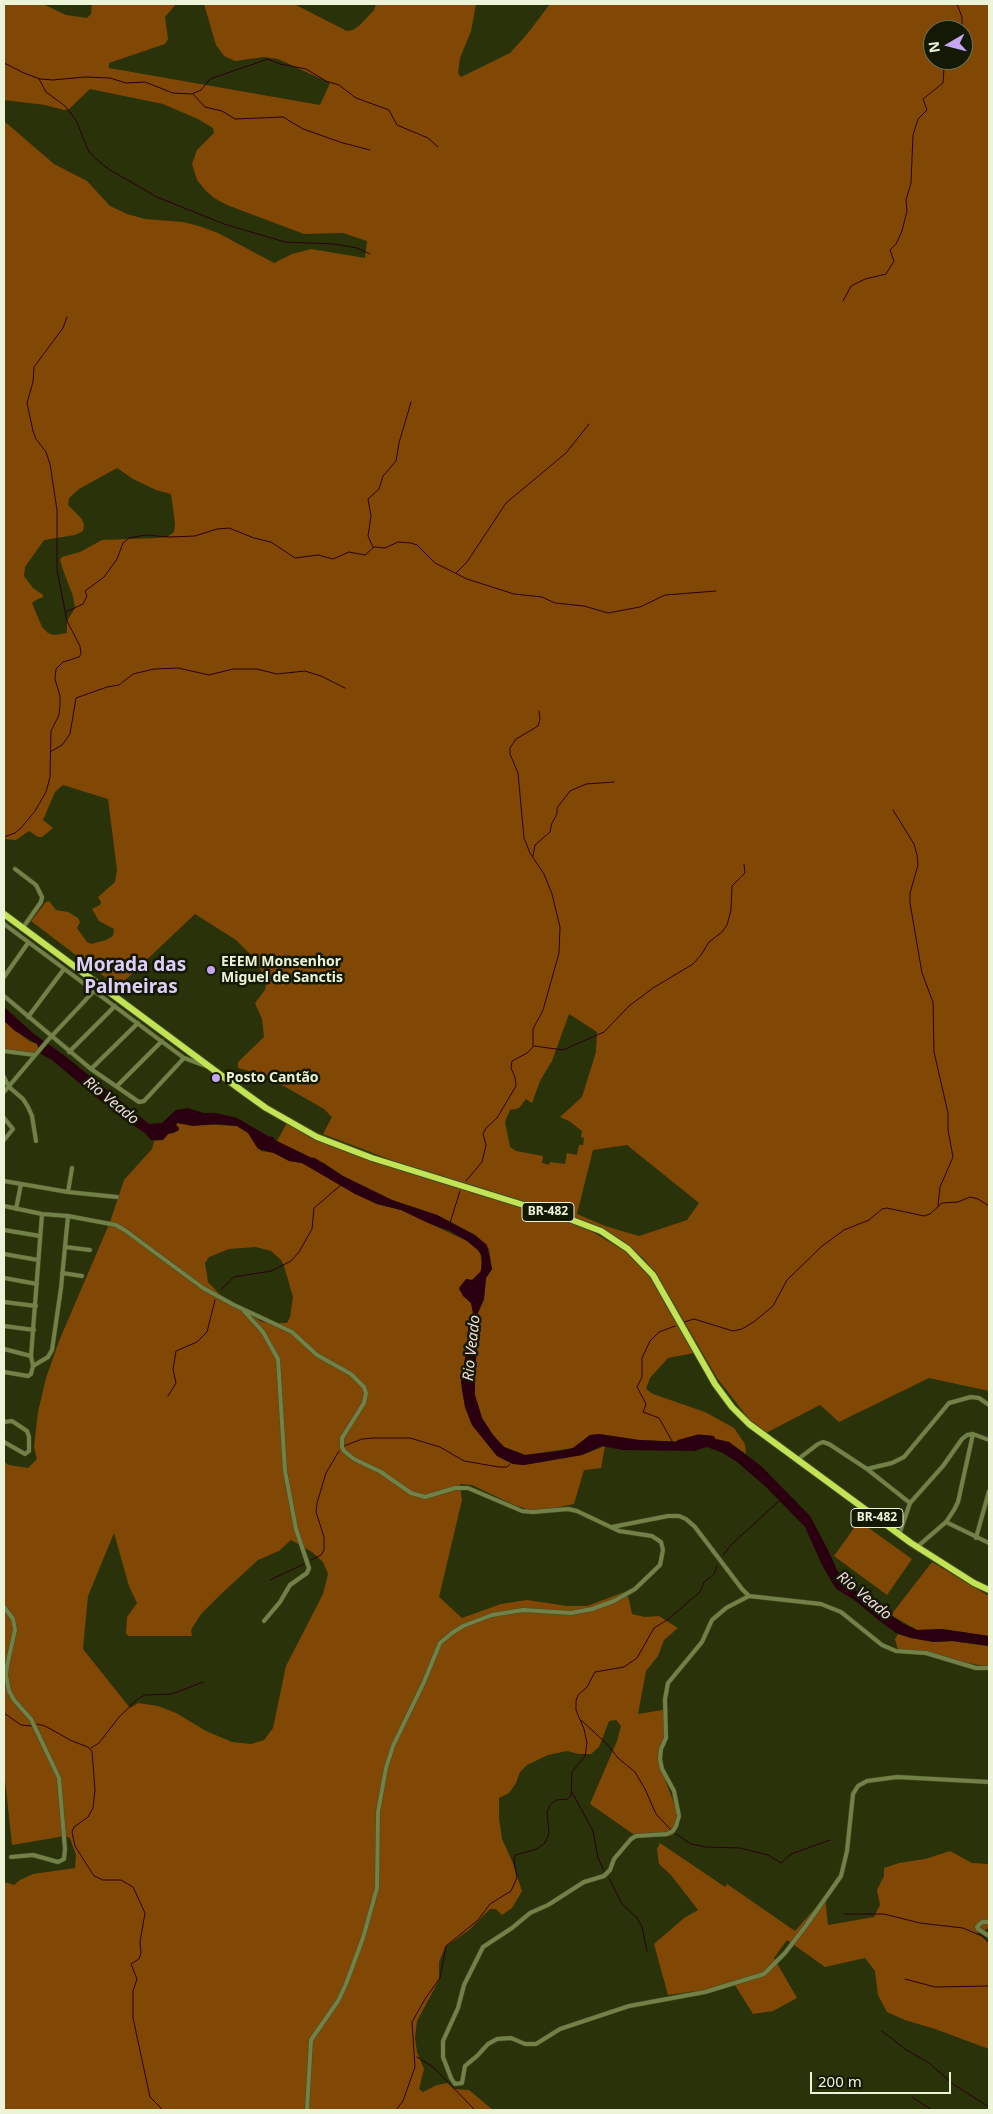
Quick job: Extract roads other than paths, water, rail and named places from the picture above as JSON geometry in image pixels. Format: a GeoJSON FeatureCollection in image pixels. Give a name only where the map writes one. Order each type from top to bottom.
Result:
{"type":"FeatureCollection","features":[{"type":"Feature","properties":{"kind":"highway","name":"BR-482"},"geometry":{"type":"LineString","coordinates":[[4,914],[266,1108],[317,1136],[412,1172],[572,1220],[608,1236],[628,1249],[653,1275],[715,1384],[732,1407],[768,1439],[917,1547],[974,1583],[989,1590]]}},
{"type":"Feature","properties":{"kind":"street"},"geometry":{"type":"LineString","coordinates":[[15,869],[36,884],[42,897],[41,902],[22,929]]}},
{"type":"Feature","properties":{"kind":"street"},"geometry":{"type":"LineString","coordinates":[[4,924],[184,1058],[210,1067]]}},
{"type":"Feature","properties":{"kind":"street"},"geometry":{"type":"LineString","coordinates":[[4,977],[28,943]]}},
{"type":"Feature","properties":{"kind":"street"},"geometry":{"type":"LineString","coordinates":[[28,1017],[64,969]]}},
{"type":"Feature","properties":{"kind":"street"},"geometry":{"type":"LineString","coordinates":[[4,1092],[48,1040],[94,991]]}},
{"type":"Feature","properties":{"kind":"street"},"geometry":{"type":"LineString","coordinates":[[4,996],[91,1069],[139,1102],[144,1101],[184,1058]]}},
{"type":"Feature","properties":{"kind":"street"},"geometry":{"type":"LineString","coordinates":[[70,1052],[115,1006]]}},
{"type":"Feature","properties":{"kind":"street"},"geometry":{"type":"LineString","coordinates":[[91,1069],[138,1023]]}},
{"type":"Feature","properties":{"kind":"street"},"geometry":{"type":"LineString","coordinates":[[116,1086],[162,1041]]}},
{"type":"Feature","properties":{"kind":"street"},"geometry":{"type":"LineString","coordinates":[[4,1051],[35,1055]]}},
{"type":"Feature","properties":{"kind":"street"},"geometry":{"type":"LineString","coordinates":[[4,1077],[9,1087],[28,1106],[32,1116],[36,1141]]}},
{"type":"Feature","properties":{"kind":"street"},"geometry":{"type":"LineString","coordinates":[[4,1118],[13,1129],[4,1140]]}},
{"type":"Feature","properties":{"kind":"street"},"geometry":{"type":"LineString","coordinates":[[68,1192],[72,1168]]}},
{"type":"Feature","properties":{"kind":"street"},"geometry":{"type":"LineString","coordinates":[[4,1181],[68,1192],[117,1197]]}},
{"type":"Feature","properties":{"kind":"street"},"geometry":{"type":"LineString","coordinates":[[16,1210],[21,1184]]}},
{"type":"Feature","properties":{"kind":"street"},"geometry":{"type":"LineString","coordinates":[[4,1206],[16,1210],[68,1216],[116,1225],[191,1280],[241,1308],[286,1328],[317,1355],[359,1380],[364,1387],[366,1399],[342,1438],[342,1446],[349,1456],[381,1472],[403,1488],[425,1497],[455,1488],[468,1488],[522,1511],[568,1509],[577,1511],[619,1531],[652,1536],[661,1542],[664,1550],[660,1565],[634,1588],[614,1601],[581,1612],[522,1610],[484,1617],[452,1633],[436,1650],[424,1682],[393,1746],[386,1768],[378,1812],[378,1876],[375,1893],[363,1938],[346,1984],[338,2001],[311,2040],[307,2110]]}},
{"type":"Feature","properties":{"kind":"street"},"geometry":{"type":"LineString","coordinates":[[4,1372],[28,1376],[31,1374],[33,1366],[31,1356],[42,1214]]}},
{"type":"Feature","properties":{"kind":"street"},"geometry":{"type":"LineString","coordinates":[[33,1366],[52,1353],[68,1216]]}},
{"type":"Feature","properties":{"kind":"street"},"geometry":{"type":"LineString","coordinates":[[4,1230],[40,1236]]}},
{"type":"Feature","properties":{"kind":"street"},"geometry":{"type":"LineString","coordinates":[[65,1247],[90,1250]]}},
{"type":"Feature","properties":{"kind":"street"},"geometry":{"type":"LineString","coordinates":[[4,1254],[38,1260]]}},
{"type":"Feature","properties":{"kind":"street"},"geometry":{"type":"LineString","coordinates":[[62,1272],[82,1276]]}},
{"type":"Feature","properties":{"kind":"street"},"geometry":{"type":"LineString","coordinates":[[4,1278],[37,1284]]}},
{"type":"Feature","properties":{"kind":"street"},"geometry":{"type":"LineString","coordinates":[[4,1302],[36,1306]]}},
{"type":"Feature","properties":{"kind":"street"},"geometry":{"type":"LineString","coordinates":[[241,1308],[257,1324],[271,1343],[276,1355],[280,1380],[284,1471],[296,1529],[309,1568],[307,1573],[290,1585],[280,1602],[264,1621]]}},
{"type":"Feature","properties":{"kind":"street"},"geometry":{"type":"LineString","coordinates":[[4,1326],[34,1330]]}},
{"type":"Feature","properties":{"kind":"street"},"geometry":{"type":"LineString","coordinates":[[4,1349],[31,1356]]}},
{"type":"Feature","properties":{"kind":"street"},"geometry":{"type":"LineString","coordinates":[[868,1469],[892,1463],[904,1457],[949,1403],[971,1397],[979,1398],[989,1405]]}},
{"type":"Feature","properties":{"kind":"street"},"geometry":{"type":"LineString","coordinates":[[4,1420],[12,1421],[27,1431],[30,1437],[29,1451],[25,1454],[4,1442]]}},
{"type":"Feature","properties":{"kind":"street"},"geometry":{"type":"LineString","coordinates":[[917,1547],[946,1522],[958,1502],[973,1434]]}},
{"type":"Feature","properties":{"kind":"street"},"geometry":{"type":"LineString","coordinates":[[899,1534],[910,1503],[943,1466],[962,1439],[966,1435],[973,1434],[989,1440]]}},
{"type":"Feature","properties":{"kind":"street"},"geometry":{"type":"LineString","coordinates":[[797,1460],[810,1448],[823,1442],[838,1448],[868,1469],[910,1503]]}},
{"type":"Feature","properties":{"kind":"street"},"geometry":{"type":"LineString","coordinates":[[976,1538],[989,1491]]}},
{"type":"Feature","properties":{"kind":"street"},"geometry":{"type":"LineString","coordinates":[[612,1527],[668,1516],[678,1516],[686,1519],[742,1589],[750,1596]]}},
{"type":"Feature","properties":{"kind":"street"},"geometry":{"type":"LineString","coordinates":[[946,1522],[989,1543]]}},
{"type":"Feature","properties":{"kind":"street"},"geometry":{"type":"LineString","coordinates":[[989,1668],[976,1668],[926,1653],[896,1651],[882,1645],[841,1612],[821,1604],[750,1596],[726,1608],[712,1620],[697,1649],[668,1683],[665,1699],[666,1738],[661,1749],[660,1759],[662,1768],[674,1791],[679,1816],[676,1826],[673,1831],[667,1834],[636,1836],[631,1839],[614,1859],[610,1870],[604,1876],[584,1882],[548,1905],[530,1913],[507,1932],[484,1946],[464,1986],[458,2008],[443,2041],[443,2057],[451,2078],[455,2084],[462,2083],[465,2066],[488,2044],[497,2039],[504,2038],[525,2044],[536,2044],[560,2029],[629,2006],[705,1992],[764,1974],[785,1953],[841,1876],[847,1850],[853,1794],[858,1786],[866,1781],[897,1777],[989,1782]]}},
{"type":"Feature","properties":{"kind":"street"},"geometry":{"type":"LineString","coordinates":[[4,1607],[13,1619],[15,1630],[6,1675],[9,1691],[14,1700],[31,1719],[59,1778],[65,1849],[64,1859],[58,1862],[33,1855],[11,1857]]}},
{"type":"Feature","properties":{"kind":"street"},"geometry":{"type":"LineString","coordinates":[[989,1922],[982,1922],[977,1927],[989,1936]]}},
{"type":"Feature","properties":{"kind":"water"},"geometry":{"type":"Polygon","coordinates":[[[4,1007],[34,1034],[65,1056],[149,1124],[162,1123],[176,1110],[187,1108],[204,1113],[216,1113],[237,1118],[273,1137],[281,1149],[288,1154],[315,1158],[343,1176],[392,1200],[437,1215],[475,1235],[487,1245],[492,1269],[486,1278],[484,1299],[478,1313],[480,1319],[475,1369],[475,1395],[482,1418],[493,1435],[504,1447],[525,1455],[560,1451],[573,1448],[590,1435],[599,1434],[639,1440],[684,1442],[707,1437],[729,1442],[761,1466],[810,1516],[837,1570],[851,1587],[902,1623],[917,1630],[942,1629],[989,1636],[989,1646],[952,1641],[934,1642],[896,1633],[853,1599],[836,1589],[822,1565],[805,1527],[766,1487],[737,1462],[723,1453],[707,1447],[694,1451],[623,1450],[602,1446],[582,1455],[524,1465],[513,1464],[497,1456],[472,1425],[465,1407],[461,1381],[473,1313],[471,1303],[463,1296],[459,1288],[466,1279],[472,1280],[481,1271],[482,1256],[478,1250],[450,1231],[401,1210],[377,1204],[355,1194],[302,1163],[289,1161],[274,1153],[258,1149],[248,1133],[237,1126],[217,1124],[193,1126],[177,1123],[178,1131],[168,1134],[163,1140],[151,1140],[145,1133],[112,1111],[107,1104],[102,1102],[52,1060],[41,1054],[37,1044],[15,1031],[4,1021],[4,1007]]]}},
{"type":"Feature","properties":{"kind":"waterway"},"geometry":{"type":"LineString","coordinates":[[957,4],[962,20]]}},
{"type":"Feature","properties":{"kind":"waterway"},"geometry":{"type":"LineString","coordinates":[[4,63],[40,79],[110,78],[126,83],[145,82],[173,93],[192,94],[201,90],[210,79],[268,59],[280,64],[306,69],[326,81],[339,85],[356,98],[389,110],[397,125],[428,138],[438,147]]}},
{"type":"Feature","properties":{"kind":"waterway"},"geometry":{"type":"LineString","coordinates":[[843,301],[851,286],[865,279],[886,274],[894,261],[890,250],[896,244],[902,231],[907,211],[906,200],[911,183],[913,135],[918,119],[927,110],[923,99],[943,83],[944,70]]}},
{"type":"Feature","properties":{"kind":"waterway"},"geometry":{"type":"LineString","coordinates":[[39,79],[46,92],[65,106],[76,120],[89,152],[110,170],[157,197],[224,224],[285,242],[334,244],[357,248],[370,254]]}},
{"type":"Feature","properties":{"kind":"waterway"},"geometry":{"type":"LineString","coordinates":[[193,94],[205,107],[222,111],[235,119],[283,117],[303,129],[370,150]]}},
{"type":"Feature","properties":{"kind":"waterway"},"geometry":{"type":"LineString","coordinates":[[4,837],[15,833],[21,828],[35,811],[46,792],[50,777],[51,731],[59,715],[60,705],[60,696],[55,679],[56,669],[63,662],[79,657],[81,654],[80,646],[67,621],[57,570],[57,510],[50,464],[46,452],[36,439],[27,403],[33,382],[34,367],[63,328],[67,317]]}},
{"type":"Feature","properties":{"kind":"waterway"},"geometry":{"type":"LineString","coordinates":[[373,547],[368,536],[371,516],[368,499],[379,489],[383,476],[396,461],[399,443],[411,402]]}},
{"type":"Feature","properties":{"kind":"waterway"},"geometry":{"type":"LineString","coordinates":[[456,573],[467,562],[506,503],[566,453],[589,424]]}},
{"type":"Feature","properties":{"kind":"waterway"},"geometry":{"type":"LineString","coordinates":[[66,612],[83,604],[87,596],[85,591],[104,577],[117,559],[123,543],[129,538],[146,535],[169,537],[195,536],[217,529],[229,528],[254,538],[271,542],[295,558],[318,555],[333,559],[349,552],[365,555],[374,547],[385,548],[398,542],[411,543],[417,545],[435,563],[467,579],[514,594],[542,597],[555,603],[584,606],[608,613],[640,607],[665,595],[716,591]]}},
{"type":"Feature","properties":{"kind":"waterway"},"geometry":{"type":"LineString","coordinates":[[50,752],[62,745],[70,734],[76,698],[107,687],[119,685],[133,674],[154,669],[178,668],[209,675],[233,669],[257,669],[277,674],[305,671],[321,676],[345,688]]}},
{"type":"Feature","properties":{"kind":"waterway"},"geometry":{"type":"LineString","coordinates":[[466,1181],[482,1162],[486,1145],[483,1134],[486,1128],[497,1118],[516,1086],[511,1068],[512,1061],[527,1053],[533,1047],[533,1029],[543,1010],[559,953],[560,927],[552,894],[544,874],[530,853],[524,838],[518,773],[510,754],[510,748],[516,739],[538,726],[540,719],[539,711]]}},
{"type":"Feature","properties":{"kind":"waterway"},"geometry":{"type":"LineString","coordinates":[[533,856],[535,845],[550,832],[557,814],[557,808],[570,791],[586,784],[614,782]]}},
{"type":"Feature","properties":{"kind":"waterway"},"geometry":{"type":"LineString","coordinates":[[893,810],[914,844],[917,855],[918,865],[910,893],[910,903],[922,973],[933,1002],[934,1052],[948,1113],[948,1130],[953,1157],[940,1187],[938,1206]]}},
{"type":"Feature","properties":{"kind":"waterway"},"geometry":{"type":"LineString","coordinates":[[534,1046],[563,1050],[604,1032],[629,1006],[653,988],[693,964],[709,942],[722,932],[727,925],[731,910],[732,886],[745,873],[744,864]]}},
{"type":"Feature","properties":{"kind":"waterway","name":"Rio Veado"},"geometry":{"type":"LineString","coordinates":[[271,1143],[306,1160]]}},
{"type":"Feature","properties":{"kind":"waterway"},"geometry":{"type":"LineString","coordinates":[[221,1290],[234,1277],[271,1271],[291,1261],[299,1252],[312,1229],[314,1208],[341,1185]]}},
{"type":"Feature","properties":{"kind":"waterway"},"geometry":{"type":"LineString","coordinates":[[450,1223],[460,1191]]}},
{"type":"Feature","properties":{"kind":"waterway"},"geometry":{"type":"LineString","coordinates":[[684,1322],[694,1319],[733,1331],[742,1329],[773,1306],[787,1280],[822,1246],[844,1230],[869,1220],[882,1209],[887,1208],[924,1216],[930,1214],[942,1203],[958,1202],[970,1197],[978,1199],[989,1206]]}},
{"type":"Feature","properties":{"kind":"waterway"},"geometry":{"type":"LineString","coordinates":[[168,1396],[176,1383],[173,1369],[176,1351],[197,1342],[207,1332],[215,1300]]}},
{"type":"Feature","properties":{"kind":"waterway"},"geometry":{"type":"LineString","coordinates":[[672,1441],[659,1418],[643,1412],[646,1404],[637,1387],[642,1377],[642,1358],[650,1341],[659,1332],[675,1326]]}},
{"type":"Feature","properties":{"kind":"waterway"},"geometry":{"type":"LineString","coordinates":[[344,1446],[362,1439],[410,1438],[440,1447],[464,1461],[499,1467],[507,1467],[510,1464]]}},
{"type":"Feature","properties":{"kind":"waterway","name":"Rio Veado"},"geometry":{"type":"LineString","coordinates":[[680,1444],[698,1439],[711,1440]]}},
{"type":"Feature","properties":{"kind":"waterway"},"geometry":{"type":"LineString","coordinates":[[311,1560],[321,1555],[324,1550],[324,1537],[316,1512],[317,1503],[326,1473],[339,1451]]}},
{"type":"Feature","properties":{"kind":"waterway"},"geometry":{"type":"LineString","coordinates":[[723,1555],[732,1544],[780,1500]]}},
{"type":"Feature","properties":{"kind":"waterway"},"geometry":{"type":"LineString","coordinates":[[270,1580],[304,1564]]}},
{"type":"Feature","properties":{"kind":"waterway"},"geometry":{"type":"LineString","coordinates":[[396,2110],[403,2101],[415,2067],[412,2022],[440,1978],[446,1946],[478,1920],[490,1904],[511,1891],[517,1878],[514,1861],[515,1855],[537,1849],[545,1843],[549,1833],[547,1812],[550,1805],[556,1800],[568,1799],[571,1796],[572,1772],[585,1756],[587,1743],[584,1729],[576,1710],[578,1695],[587,1687],[595,1672],[624,1667],[637,1658],[654,1628],[667,1620],[700,1592],[704,1582],[714,1574],[717,1566]]}},
{"type":"Feature","properties":{"kind":"waterway"},"geometry":{"type":"LineString","coordinates":[[91,1748],[99,1743],[119,1717],[139,1698],[145,1695],[172,1694],[203,1682]]}},
{"type":"Feature","properties":{"kind":"waterway"},"geometry":{"type":"LineString","coordinates":[[4,1713],[21,1725],[32,1726]]}},
{"type":"Feature","properties":{"kind":"waterway"},"geometry":{"type":"LineString","coordinates":[[581,1720],[607,1744],[618,1758],[635,1772],[656,1814],[671,1830]]}},
{"type":"Feature","properties":{"kind":"waterway"},"geometry":{"type":"LineString","coordinates":[[37,1724],[88,1747],[92,1751],[95,1790],[93,1808],[88,1817],[74,1827],[72,1832],[75,1846],[94,1876],[103,1880],[121,1880],[133,1887],[145,1913],[140,1942],[141,1953],[139,1959],[131,1964],[137,1979],[133,1991],[133,2018],[150,2097],[163,2110]]}},
{"type":"Feature","properties":{"kind":"waterway"},"geometry":{"type":"LineString","coordinates":[[572,1792],[593,1831],[598,1858],[604,1871]]}},
{"type":"Feature","properties":{"kind":"waterway"},"geometry":{"type":"LineString","coordinates":[[676,1834],[691,1844],[706,1847],[740,1848],[768,1855],[781,1863],[791,1854],[830,1840]]}},
{"type":"Feature","properties":{"kind":"waterway"},"geometry":{"type":"LineString","coordinates":[[609,1878],[622,1904],[637,1918],[642,1927],[647,1951]]}},
{"type":"Feature","properties":{"kind":"waterway"},"geometry":{"type":"LineString","coordinates":[[844,1914],[884,1914],[920,1923],[963,1928],[982,1936],[989,1943]]}},
{"type":"Feature","properties":{"kind":"waterway"},"geometry":{"type":"LineString","coordinates":[[905,1979],[935,1987],[989,1986]]}},
{"type":"Feature","properties":{"kind":"waterway"},"geometry":{"type":"LineString","coordinates":[[882,2031],[905,2049],[929,2063],[953,2084],[989,2107]]}},
{"type":"Feature","properties":{"kind":"waterway"},"geometry":{"type":"LineString","coordinates":[[417,2057],[433,2067],[475,2110]]}},
{"type":"Feature","properties":{"kind":"waterway"},"geometry":{"type":"LineString","coordinates":[[912,2097],[932,2110]]}},
{"type":"Feature","properties":{"kind":"place","name":"EEEM Monsenhor Miguel de Sanctis"},"geometry":{"type":"Point","coordinates":[211,970]}},
{"type":"Feature","properties":{"kind":"place","name":"Posto Cantão"},"geometry":{"type":"Point","coordinates":[216,1078]}},
{"type":"Feature","properties":{"kind":"district","name":"Morada das Palmeiras"},"geometry":{"type":"Point","coordinates":[131,977]}}]}
